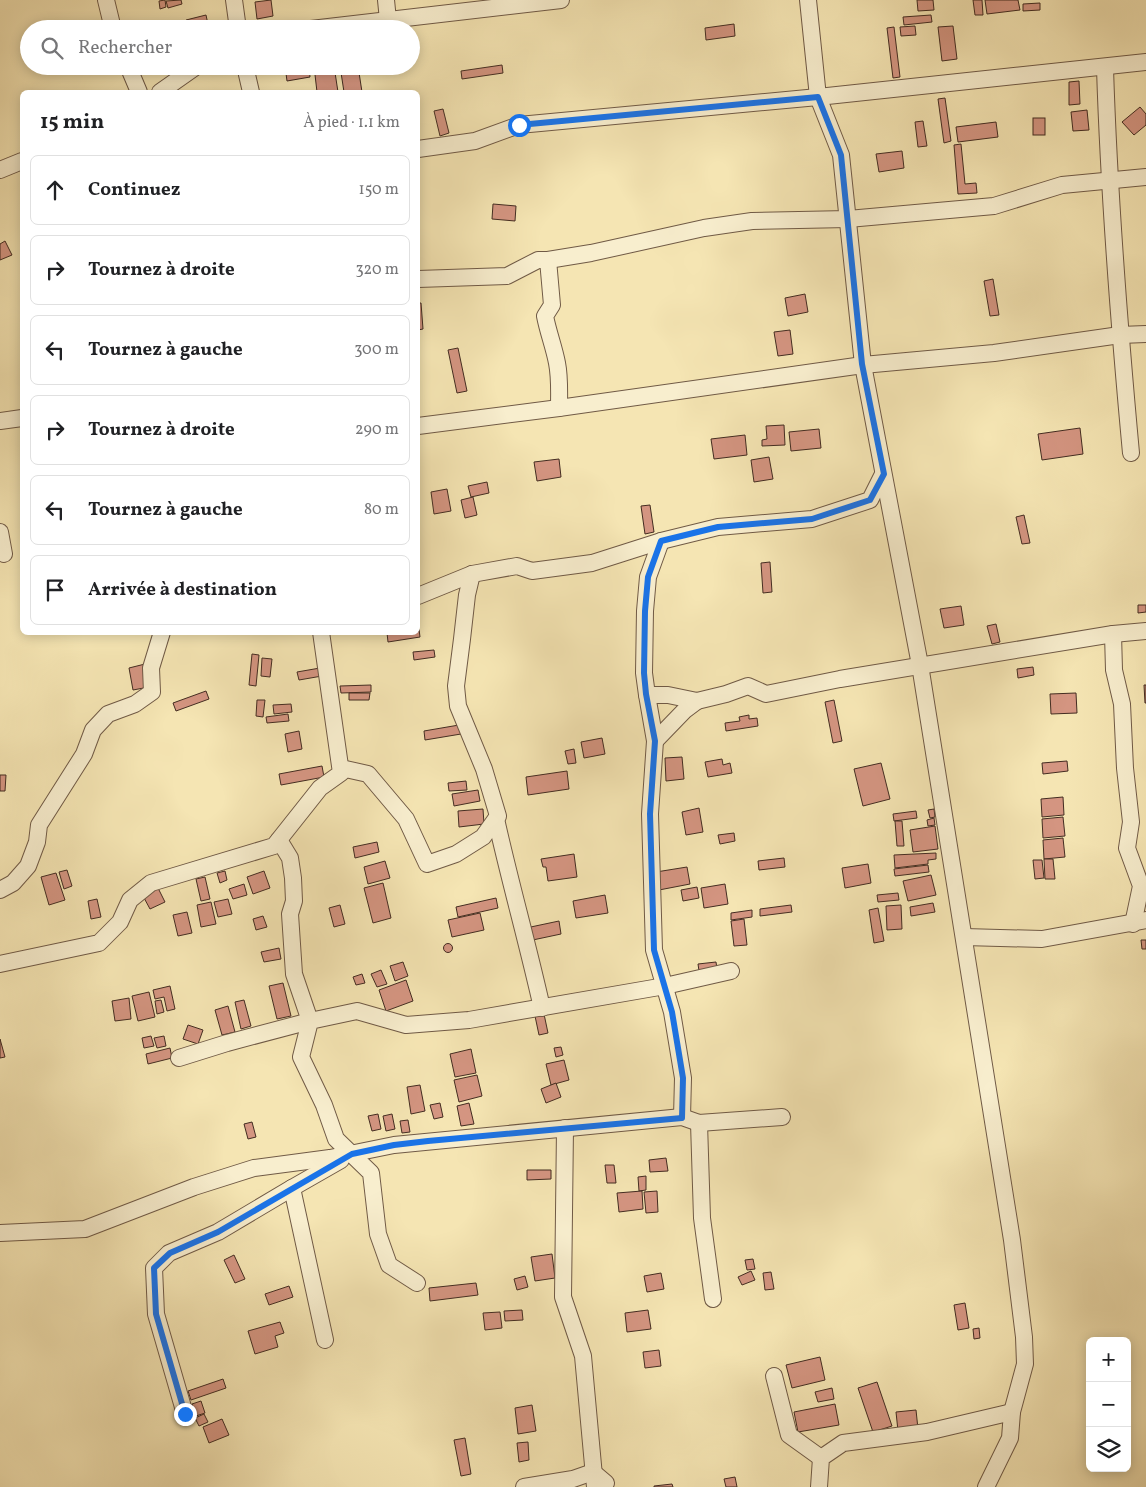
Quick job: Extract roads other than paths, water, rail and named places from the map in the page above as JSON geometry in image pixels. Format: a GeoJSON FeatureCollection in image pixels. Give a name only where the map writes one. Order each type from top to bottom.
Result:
{"type":"FeatureCollection","features":[{"type":"Feature","properties":{"kind":"street"},"geometry":{"type":"LineString","coordinates":[[106,0],[111,20]]}},
{"type":"Feature","properties":{"kind":"street"},"geometry":{"type":"LineString","coordinates":[[234,0],[237,20]]}},
{"type":"Feature","properties":{"kind":"street"},"geometry":{"type":"LineString","coordinates":[[386,0],[388,20],[510,3],[561,0]]}},
{"type":"Feature","properties":{"kind":"street"},"geometry":{"type":"LineString","coordinates":[[808,0],[818,97],[841,155],[862,364],[920,666],[1010,1222],[1024,1337],[1025,1364],[1012,1412],[1010,1438],[986,1487]]}},
{"type":"Feature","properties":{"kind":"street"},"geometry":{"type":"LineString","coordinates":[[420,149],[475,141],[519,125],[818,97],[1105,68],[1146,62]]}},
{"type":"Feature","properties":{"kind":"street"},"geometry":{"type":"LineString","coordinates":[[1105,68],[1109,180],[1120,335],[1131,452]]}},
{"type":"Feature","properties":{"kind":"street"},"geometry":{"type":"LineString","coordinates":[[132,75],[138,90]]}},
{"type":"Feature","properties":{"kind":"street"},"geometry":{"type":"LineString","coordinates":[[163,90],[184,75]]}},
{"type":"Feature","properties":{"kind":"street"},"geometry":{"type":"LineString","coordinates":[[247,75],[251,90]]}},
{"type":"Feature","properties":{"kind":"street"},"geometry":{"type":"LineString","coordinates":[[0,170],[20,162]]}},
{"type":"Feature","properties":{"kind":"street"},"geometry":{"type":"LineString","coordinates":[[420,279],[507,276],[538,260],[591,253],[704,228],[752,221],[848,219],[994,206],[1062,185],[1146,177]]}},
{"type":"Feature","properties":{"kind":"street"},"geometry":{"type":"LineString","coordinates":[[548,260],[552,305],[545,316],[548,336],[557,362],[559,408]]}},
{"type":"Feature","properties":{"kind":"street"},"geometry":{"type":"LineString","coordinates":[[420,426],[559,408],[862,364],[994,352],[1120,335],[1146,334]]}},
{"type":"Feature","properties":{"kind":"street"},"geometry":{"type":"LineString","coordinates":[[0,421],[20,418]]}},
{"type":"Feature","properties":{"kind":"street"},"geometry":{"type":"LineString","coordinates":[[420,595],[472,574],[517,566],[532,571],[592,563],[661,541],[718,527],[812,519],[870,500],[884,474]]}},
{"type":"Feature","properties":{"kind":"street"},"geometry":{"type":"LineString","coordinates":[[0,532],[4,554]]}},
{"type":"Feature","properties":{"kind":"street"},"geometry":{"type":"LineString","coordinates":[[661,541],[648,577],[645,611],[644,673],[655,741],[650,814],[654,950],[672,1012],[683,1078],[682,1118]]}},
{"type":"Feature","properties":{"kind":"street"},"geometry":{"type":"LineString","coordinates":[[341,768],[368,774],[406,819],[427,864],[456,854],[483,837],[496,819],[498,816],[484,769],[458,706],[456,686],[467,595],[472,574]]}},
{"type":"Feature","properties":{"kind":"street"},"geometry":{"type":"LineString","coordinates":[[655,741],[685,710],[697,701],[748,686],[766,694],[840,679],[1146,630]]}},
{"type":"Feature","properties":{"kind":"street"},"geometry":{"type":"LineString","coordinates":[[964,937],[1042,939],[1139,922],[1141,886],[1127,848],[1131,822],[1125,768],[1122,704],[1114,670],[1113,634]]}},
{"type":"Feature","properties":{"kind":"street"},"geometry":{"type":"LineString","coordinates":[[0,890],[13,883],[28,866],[38,842],[40,824],[84,754],[93,730],[108,714],[135,704],[152,692],[151,668],[161,635]]}},
{"type":"Feature","properties":{"kind":"street"},"geometry":{"type":"LineString","coordinates":[[0,964],[99,943],[120,922],[130,900],[151,882],[274,846],[280,840],[320,788],[341,773],[321,635]]}},
{"type":"Feature","properties":{"kind":"street"},"geometry":{"type":"LineString","coordinates":[[646,694],[668,695],[697,701]]}},
{"type":"Feature","properties":{"kind":"street"},"geometry":{"type":"LineString","coordinates":[[496,819],[510,882],[530,952],[542,1008]]}},
{"type":"Feature","properties":{"kind":"street"},"geometry":{"type":"LineString","coordinates":[[280,840],[290,858],[293,878],[294,901],[290,914],[294,974],[310,1021],[301,1056],[324,1105],[336,1139],[371,1173],[378,1234],[389,1265],[417,1283]]}},
{"type":"Feature","properties":{"kind":"street"},"geometry":{"type":"LineString","coordinates":[[179,1058],[310,1021],[358,1011],[406,1025],[469,1020],[664,986],[731,971]]}},
{"type":"Feature","properties":{"kind":"street"},"geometry":{"type":"LineString","coordinates":[[0,1233],[85,1229],[194,1187],[254,1168],[330,1158],[394,1145],[682,1118],[699,1123],[782,1117]]}},
{"type":"Feature","properties":{"kind":"street"},"geometry":{"type":"LineString","coordinates":[[699,1123],[702,1218],[713,1299]]}},
{"type":"Feature","properties":{"kind":"street"},"geometry":{"type":"LineString","coordinates":[[524,1487],[573,1479],[598,1480],[583,1356],[563,1297],[566,1128]]}},
{"type":"Feature","properties":{"kind":"street"},"geometry":{"type":"LineString","coordinates":[[185,1414],[156,1314],[154,1268],[170,1253],[218,1232],[352,1154]]}},
{"type":"Feature","properties":{"kind":"street"},"geometry":{"type":"LineString","coordinates":[[292,1188],[325,1340]]}},
{"type":"Feature","properties":{"kind":"street"},"geometry":{"type":"LineString","coordinates":[[774,1376],[789,1435],[820,1458]]}},
{"type":"Feature","properties":{"kind":"street"},"geometry":{"type":"LineString","coordinates":[[820,1458],[843,1443],[926,1432],[1012,1412]]}},
{"type":"Feature","properties":{"kind":"street"},"geometry":{"type":"LineString","coordinates":[[819,1487],[820,1458]]}}]}
